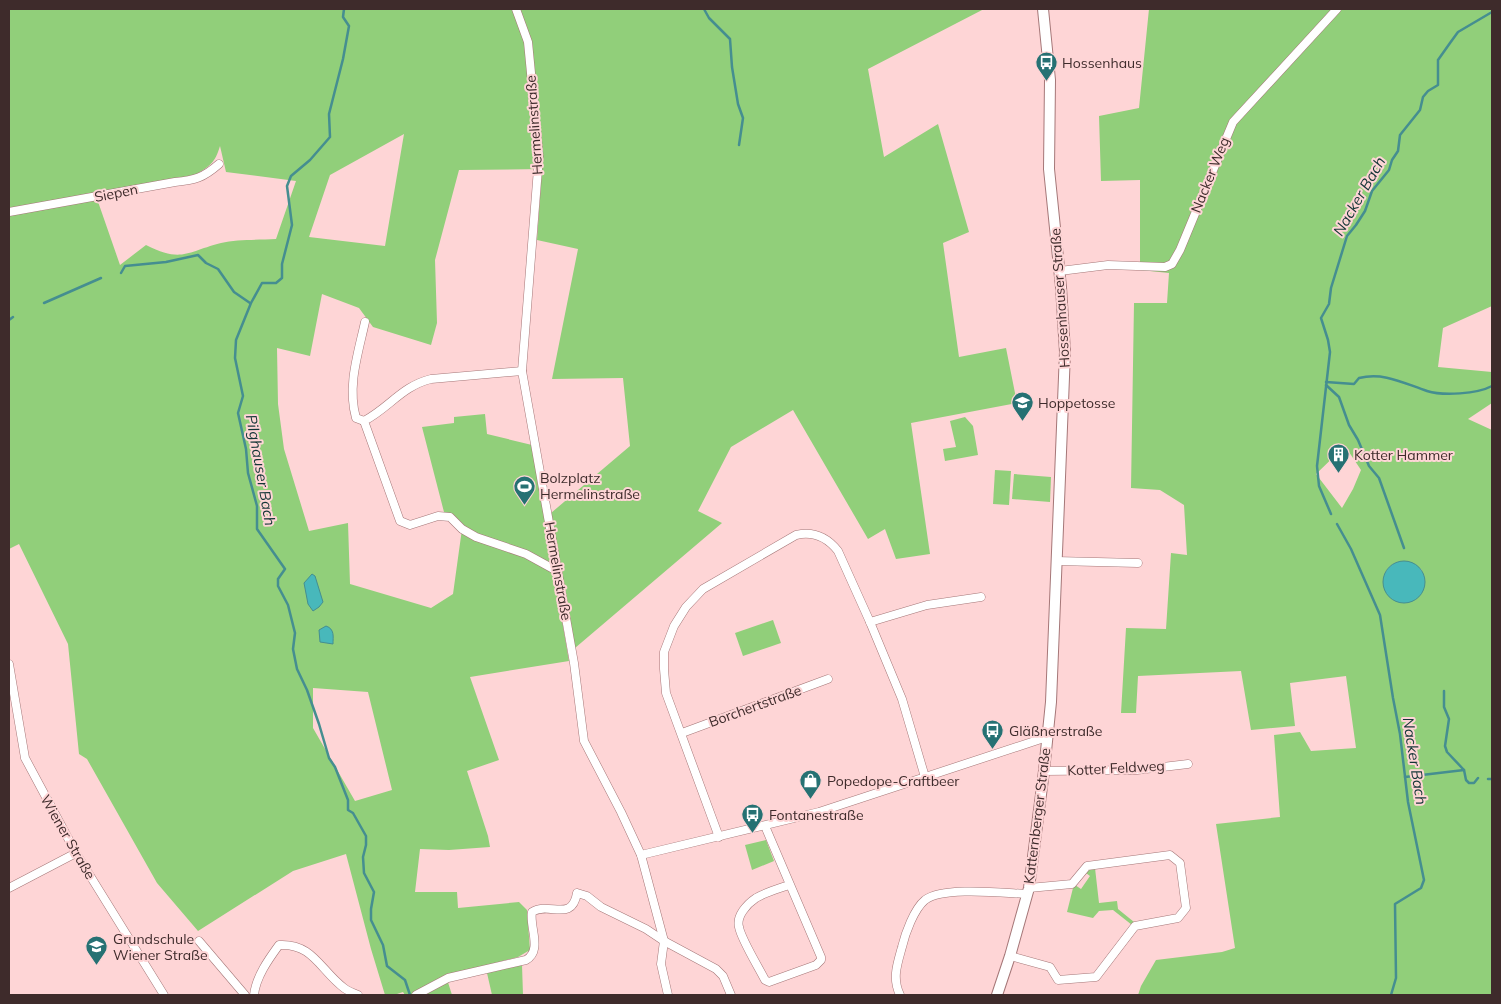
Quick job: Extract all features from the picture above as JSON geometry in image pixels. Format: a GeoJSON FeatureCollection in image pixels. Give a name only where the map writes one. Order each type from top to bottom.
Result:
{"type":"FeatureCollection","features":[{"type":"Feature","properties":{"kind":"street","name":"Hermelinstraße"},"geometry":{"type":"LineString","coordinates":[[516,9],[528,42],[539,156],[522,371],[574,663],[584,741],[641,855],[664,941]]}},
{"type":"Feature","properties":{"kind":"street","name":"Hossenhauser Straße"},"geometry":{"type":"LineString","coordinates":[[1043,9],[1050,80],[1049,168],[1064,316],[1065,365],[1051,702],[1047,737]]}},
{"type":"Feature","properties":{"kind":"street","name":"Nacker Weg"},"geometry":{"type":"LineString","coordinates":[[1060,271],[1108,265],[1165,268],[1172,264],[1180,250],[1233,122],[1337,9]]}},
{"type":"Feature","properties":{"kind":"street","name":"Siepen"},"geometry":{"type":"LineString","coordinates":[[9,212],[175,182],[196,180],[208,174],[219,164]]}},
{"type":"Feature","properties":{"kind":"street"},"geometry":{"type":"LineString","coordinates":[[365,322],[354,374],[352,399],[356,418],[364,421],[400,521],[410,525],[438,516],[450,517],[462,529],[476,537],[526,554],[557,571]]}},
{"type":"Feature","properties":{"kind":"street"},"geometry":{"type":"LineString","coordinates":[[364,421],[377,413],[402,392],[431,379],[522,371]]}},
{"type":"Feature","properties":{"kind":"street"},"geometry":{"type":"LineString","coordinates":[[719,837],[666,692],[664,652],[667,640],[686,607],[704,589],[796,536],[808,534],[819,536],[832,543],[838,551],[902,699],[925,777]]}},
{"type":"Feature","properties":{"kind":"street"},"geometry":{"type":"LineString","coordinates":[[1056,561],[1138,563]]}},
{"type":"Feature","properties":{"kind":"street"},"geometry":{"type":"LineString","coordinates":[[870,622],[927,605],[981,597]]}},
{"type":"Feature","properties":{"kind":"street","name":"Wiener Straße"},"geometry":{"type":"LineString","coordinates":[[9,664],[25,758],[76,853],[164,995]]}},
{"type":"Feature","properties":{"kind":"street","name":"Borchertstraße"},"geometry":{"type":"LineString","coordinates":[[682,733],[828,679]]}},
{"type":"Feature","properties":{"kind":"street"},"geometry":{"type":"LineString","coordinates":[[641,855],[823,811],[1047,737]]}},
{"type":"Feature","properties":{"kind":"street","name":"Katternberger Straße"},"geometry":{"type":"LineString","coordinates":[[997,995],[1028,891],[1047,737]]}},
{"type":"Feature","properties":{"kind":"street","name":"Kotter Feldweg"},"geometry":{"type":"LineString","coordinates":[[1044,771],[1137,770],[1188,764]]}},
{"type":"Feature","properties":{"kind":"street"},"geometry":{"type":"LineString","coordinates":[[765,826],[820,954],[820,960],[816,965],[769,982],[765,980],[741,934],[738,925],[739,919],[754,899],[789,885]]}},
{"type":"Feature","properties":{"kind":"street"},"geometry":{"type":"LineString","coordinates":[[9,888],[76,853]]}},
{"type":"Feature","properties":{"kind":"street"},"geometry":{"type":"LineString","coordinates":[[1010,956],[1050,967],[1058,980],[1096,977],[1136,926],[1178,918],[1186,908],[1180,863],[1170,855],[1087,866],[1072,884],[1028,891]]}},
{"type":"Feature","properties":{"kind":"street","name":"Katternberger Straße"},"geometry":{"type":"LineString","coordinates":[[900,995],[895,978],[905,935],[926,899],[945,893],[1028,891]]}},
{"type":"Feature","properties":{"kind":"street"},"geometry":{"type":"LineString","coordinates":[[416,995],[448,978],[526,960],[530,957],[535,945],[532,912],[538,909],[562,910],[570,908],[576,902],[577,892],[716,969],[722,976],[731,995]]}},
{"type":"Feature","properties":{"kind":"street"},"geometry":{"type":"LineString","coordinates":[[199,941],[245,995]]}},
{"type":"Feature","properties":{"kind":"street"},"geometry":{"type":"LineString","coordinates":[[664,941],[661,964],[668,995]]}},
{"type":"Feature","properties":{"kind":"street"},"geometry":{"type":"LineString","coordinates":[[254,995],[255,986],[272,954],[279,945],[288,945],[300,948],[312,955],[343,987],[358,995]]}},
{"type":"Feature","properties":{"kind":"green space"},"geometry":{"type":"Polygon","coordinates":[[[9,9],[984,9],[868,69],[884,157],[938,124],[969,232],[943,243],[959,357],[1006,348],[1017,403],[911,423],[930,554],[896,559],[885,529],[868,539],[793,410],[731,447],[698,511],[722,523],[575,648],[551,513],[630,446],[623,378],[552,379],[578,249],[537,240],[542,169],[459,170],[435,260],[437,323],[431,345],[373,327],[359,308],[322,294],[310,356],[277,348],[278,404],[284,449],[309,531],[348,523],[350,584],[431,608],[453,594],[462,529],[443,516],[444,512],[422,427],[454,423],[454,417],[485,414],[487,434],[532,445],[569,661],[470,677],[499,760],[467,771],[490,847],[449,850],[420,849],[415,892],[457,892],[458,908],[519,902],[527,910],[530,950],[518,957],[446,976],[452,995],[405,995],[403,992],[385,995],[346,854],[293,871],[198,931],[157,883],[87,759],[79,754],[68,644],[19,544],[9,549],[9,9]],[[404,134],[330,175],[309,237],[385,246],[404,134]],[[220,146],[211,164],[195,175],[95,193],[120,265],[146,245],[168,254],[176,255],[227,242],[276,239],[296,181],[226,172],[220,146]],[[313,688],[313,728],[355,801],[392,790],[368,692],[313,688]]]}},
{"type":"Feature","properties":{"kind":"green space"},"geometry":{"type":"Polygon","coordinates":[[[1149,9],[1492,9],[1492,306],[1443,328],[1438,367],[1492,372],[1492,403],[1468,419],[1492,430],[1492,995],[1138,995],[1156,960],[1222,952],[1235,948],[1216,824],[1280,817],[1274,735],[1300,732],[1311,751],[1356,748],[1346,676],[1290,683],[1295,726],[1251,730],[1241,671],[1138,676],[1136,713],[1121,713],[1126,628],[1166,629],[1171,553],[1187,555],[1184,505],[1160,490],[1131,488],[1134,303],[1167,303],[1169,273],[1140,270],[1140,180],[1101,181],[1099,116],[1139,108],[1149,9]],[[1345,446],[1316,474],[1342,508],[1361,470],[1345,446]],[[1397,562],[1389,567],[1385,574],[1384,580],[1387,592],[1393,599],[1401,602],[1410,601],[1423,590],[1424,581],[1421,569],[1397,562]]]}},
{"type":"Feature","properties":{"kind":"green space"},"geometry":{"type":"Polygon","coordinates":[[[965,417],[973,426],[978,455],[945,461],[943,449],[956,447],[950,421],[965,417]]]}},
{"type":"Feature","properties":{"kind":"green space"},"geometry":{"type":"Polygon","coordinates":[[[995,470],[1011,471],[1009,505],[993,504],[995,470]]]}},
{"type":"Feature","properties":{"kind":"green space"},"geometry":{"type":"Polygon","coordinates":[[[1014,474],[1051,477],[1050,502],[1012,499],[1014,474]]]}},
{"type":"Feature","properties":{"kind":"green space"},"geometry":{"type":"Polygon","coordinates":[[[773,620],[781,643],[743,656],[735,633],[773,620]]]}},
{"type":"Feature","properties":{"kind":"green space"},"geometry":{"type":"Polygon","coordinates":[[[766,840],[774,861],[752,870],[745,845],[766,840]]]}},
{"type":"Feature","properties":{"kind":"green space"},"geometry":{"type":"Polygon","coordinates":[[[1095,868],[1099,903],[1117,901],[1118,909],[1134,922],[1132,925],[1113,910],[1099,911],[1093,918],[1067,912],[1073,888],[1075,885],[1081,889],[1090,876],[1086,873],[1089,869],[1095,868]]]}},
{"type":"Feature","properties":{"kind":"green space"},"geometry":{"type":"Polygon","coordinates":[[[522,965],[523,995],[492,995],[487,973],[522,965]]]}},
{"type":"Feature","properties":{"kind":"water"},"geometry":{"type":"Polygon","coordinates":[[[1404,561],[1419,567],[1425,582],[1419,597],[1404,603],[1389,597],[1383,582],[1389,567],[1404,561]]]}},
{"type":"Feature","properties":{"kind":"water"},"geometry":{"type":"Polygon","coordinates":[[[312,574],[315,576],[323,602],[313,611],[308,604],[304,583],[312,574]]]}},
{"type":"Feature","properties":{"kind":"water"},"geometry":{"type":"Polygon","coordinates":[[[326,626],[332,631],[333,644],[320,642],[319,630],[326,626]]]}},
{"type":"Feature","properties":{"kind":"waterway","name":"Pilghauser Bach"},"geometry":{"type":"LineString","coordinates":[[344,9],[343,17],[349,26],[329,114],[330,137],[310,160],[291,176],[287,186],[292,225],[282,264],[282,278],[276,283],[262,283],[251,303],[236,340],[235,358],[243,396],[238,413],[246,449],[248,473],[257,506],[257,529],[285,569],[278,579],[278,586],[288,605],[295,633],[293,649],[297,669],[307,690],[329,758],[335,767],[348,800],[348,810],[353,813],[366,836],[363,857],[364,873],[374,892],[371,920],[383,945],[387,966],[405,980],[410,995]]}},
{"type":"Feature","properties":{"kind":"waterway"},"geometry":{"type":"LineString","coordinates":[[704,9],[709,18],[730,39],[738,104],[743,118],[739,145]]}},
{"type":"Feature","properties":{"kind":"waterway","name":"Nacker Bach"},"geometry":{"type":"LineString","coordinates":[[1331,514],[1319,486],[1317,466],[1330,352],[1321,318],[1329,304],[1331,288],[1347,236],[1365,211],[1372,191],[1389,170],[1392,160],[1398,151],[1400,135],[1420,110],[1423,97],[1428,91],[1438,85],[1438,60],[1458,32],[1492,12]]}},
{"type":"Feature","properties":{"kind":"waterway"},"geometry":{"type":"LineString","coordinates":[[121,273],[125,266],[166,262],[198,255],[206,263],[218,269],[234,292],[250,303]]}},
{"type":"Feature","properties":{"kind":"waterway"},"geometry":{"type":"LineString","coordinates":[[44,303],[101,278]]}},
{"type":"Feature","properties":{"kind":"waterway"},"geometry":{"type":"LineString","coordinates":[[9,320],[13,317]]}},
{"type":"Feature","properties":{"kind":"waterway"},"geometry":{"type":"LineString","coordinates":[[1326,382],[1354,384],[1359,378],[1377,376],[1393,379],[1434,393],[1451,394],[1478,391],[1492,386]]}},
{"type":"Feature","properties":{"kind":"waterway"},"geometry":{"type":"LineString","coordinates":[[1326,385],[1339,397],[1349,425],[1358,440],[1369,466],[1379,478],[1404,548]]}},
{"type":"Feature","properties":{"kind":"waterway","name":"Nacker Bach"},"geometry":{"type":"LineString","coordinates":[[1337,524],[1351,549],[1380,615],[1400,734],[1408,802],[1424,880],[1421,888],[1395,904],[1396,978],[1391,995]]}},
{"type":"Feature","properties":{"kind":"waterway"},"geometry":{"type":"LineString","coordinates":[[1444,691],[1444,707],[1449,719],[1445,746],[1447,752],[1464,770],[1466,780],[1469,783],[1474,783],[1478,778]]}},
{"type":"Feature","properties":{"kind":"waterway"},"geometry":{"type":"LineString","coordinates":[[1405,777],[1464,770]]}},
{"type":"Feature","properties":{"kind":"place","name":"Hossenhaus"},"geometry":{"type":"Point","coordinates":[1046,82]}},
{"type":"Feature","properties":{"kind":"place","name":"Hoppetosse"},"geometry":{"type":"Point","coordinates":[1022,422]}},
{"type":"Feature","properties":{"kind":"place","name":"Kotter Hammer"},"geometry":{"type":"Point","coordinates":[1338,474]}},
{"type":"Feature","properties":{"kind":"place","name":"Bolzplatz Hermelinstraße"},"geometry":{"type":"Point","coordinates":[524,505]}},
{"type":"Feature","properties":{"kind":"place","name":"Gläßnerstraße"},"geometry":{"type":"Point","coordinates":[993,750]}},
{"type":"Feature","properties":{"kind":"place","name":"Popedope-Craftbeer"},"geometry":{"type":"Point","coordinates":[811,800]}},
{"type":"Feature","properties":{"kind":"place","name":"Fontanestraße"},"geometry":{"type":"Point","coordinates":[753,834]}},
{"type":"Feature","properties":{"kind":"place","name":"Grundschule Wiener Straße"},"geometry":{"type":"Point","coordinates":[97,966]}}]}
